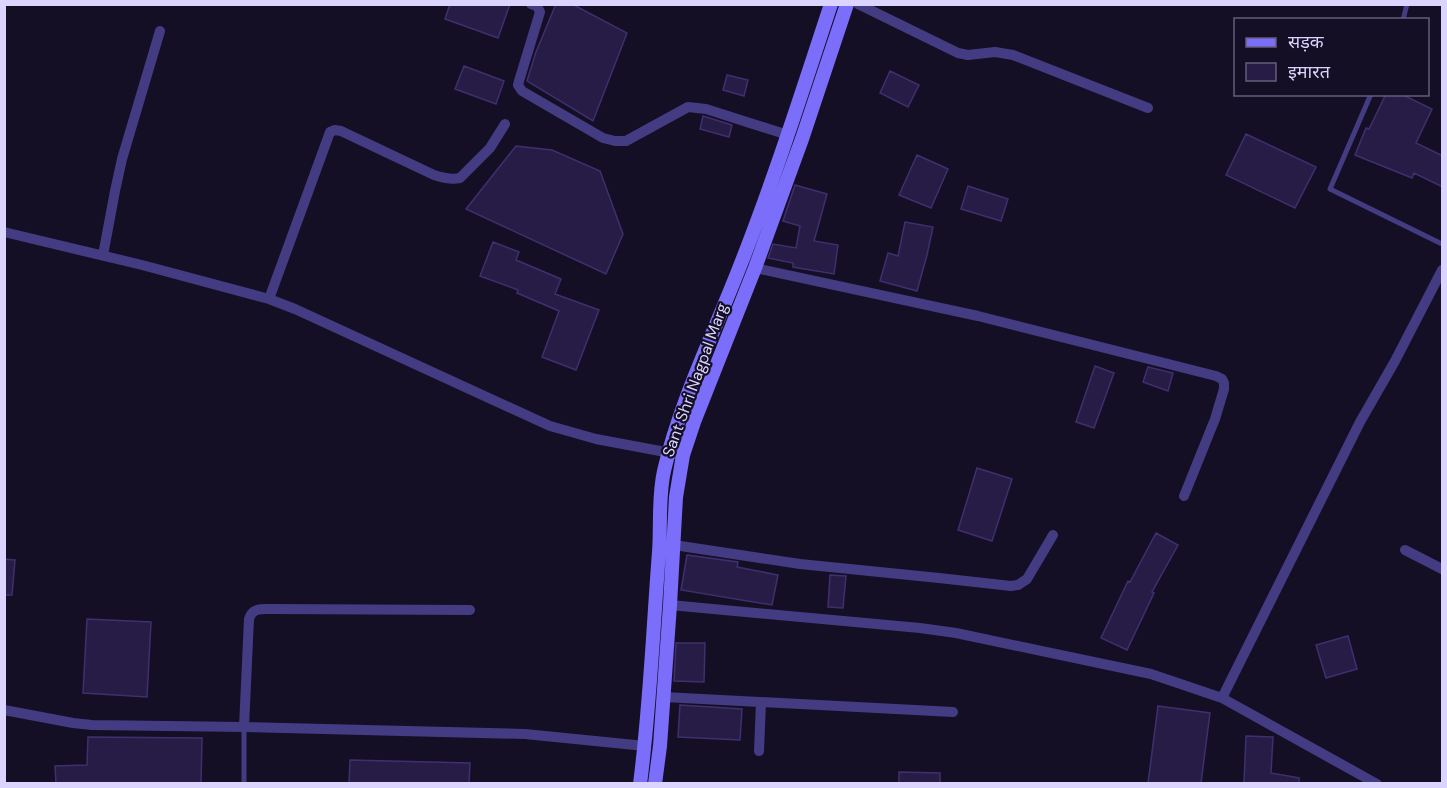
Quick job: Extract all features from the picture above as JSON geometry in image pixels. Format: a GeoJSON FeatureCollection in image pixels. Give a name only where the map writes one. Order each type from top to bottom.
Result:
{"type":"FeatureCollection","features":[{"type":"Feature","properties":{"kind":"main road","name":"Sant Shri Nagpal Marg"},"geometry":{"type":"LineString","coordinates":[[640,783],[645,746],[661,497],[668,452],[679,418],[741,265],[788,135],[831,4]]}},
{"type":"Feature","properties":{"kind":"main road","name":"Sant Shri Nagpal Marg"},"geometry":{"type":"LineString","coordinates":[[655,783],[664,697],[676,497],[683,455],[802,139],[847,4]]}},
{"type":"Feature","properties":{"kind":"street"},"geometry":{"type":"LineString","coordinates":[[531,4],[537,6],[540,12],[519,81],[522,92],[603,138],[626,141],[688,106],[706,109],[788,135]]}},
{"type":"Feature","properties":{"kind":"street"},"geometry":{"type":"LineString","coordinates":[[858,4],[958,53],[968,55],[995,51],[1013,55],[1148,108]]}},
{"type":"Feature","properties":{"kind":"street"},"geometry":{"type":"LineString","coordinates":[[103,255],[122,159],[160,31]]}},
{"type":"Feature","properties":{"kind":"street"},"geometry":{"type":"LineString","coordinates":[[269,299],[330,132],[341,131],[434,175],[456,179],[460,178],[490,148],[505,124]]}},
{"type":"Feature","properties":{"kind":"street"},"geometry":{"type":"LineString","coordinates":[[4,232],[103,255],[269,299],[549,426],[596,439],[683,455]]}},
{"type":"Feature","properties":{"kind":"street"},"geometry":{"type":"LineString","coordinates":[[755,268],[978,316],[1222,379],[1224,389],[1215,418],[1184,496]]}},
{"type":"Feature","properties":{"kind":"street"},"geometry":{"type":"LineString","coordinates":[[1222,698],[1360,422],[1443,270]]}},
{"type":"Feature","properties":{"kind":"street"},"geometry":{"type":"LineString","coordinates":[[674,545],[800,564],[1011,586],[1018,585],[1027,579],[1053,535]]}},
{"type":"Feature","properties":{"kind":"street"},"geometry":{"type":"LineString","coordinates":[[1405,550],[1443,569]]}},
{"type":"Feature","properties":{"kind":"street"},"geometry":{"type":"LineString","coordinates":[[670,605],[956,633],[1151,674],[1222,698],[1377,783]]}},
{"type":"Feature","properties":{"kind":"street"},"geometry":{"type":"LineString","coordinates":[[244,727],[249,619],[252,612],[282,609],[470,610]]}},
{"type":"Feature","properties":{"kind":"street"},"geometry":{"type":"LineString","coordinates":[[664,697],[953,712]]}},
{"type":"Feature","properties":{"kind":"street"},"geometry":{"type":"LineString","coordinates":[[759,751],[761,702]]}},
{"type":"Feature","properties":{"kind":"street"},"geometry":{"type":"LineString","coordinates":[[4,710],[92,725],[525,734],[645,746]]}},
{"type":"Feature","properties":{"kind":"lane"},"geometry":{"type":"LineString","coordinates":[[1370,96],[1330,189],[1443,244]]}},
{"type":"Feature","properties":{"kind":"lane"},"geometry":{"type":"LineString","coordinates":[[244,727],[244,783]]}},
{"type":"Feature","properties":{"kind":"building"},"geometry":{"type":"Polygon","coordinates":[[[450,4],[510,4],[498,38],[445,19],[450,4]]]}},
{"type":"Feature","properties":{"kind":"building"},"geometry":{"type":"Polygon","coordinates":[[[556,4],[572,4],[627,33],[593,121],[527,81],[556,4]]]}},
{"type":"Feature","properties":{"kind":"building"},"geometry":{"type":"Polygon","coordinates":[[[464,66],[504,81],[496,104],[455,89],[464,66]]]}},
{"type":"Feature","properties":{"kind":"building"},"geometry":{"type":"Polygon","coordinates":[[[890,71],[919,85],[908,107],[880,93],[890,71]]]}},
{"type":"Feature","properties":{"kind":"building"},"geometry":{"type":"Polygon","coordinates":[[[727,75],[748,80],[744,96],[723,90],[727,75]]]}},
{"type":"Feature","properties":{"kind":"building"},"geometry":{"type":"Polygon","coordinates":[[[1385,96],[1405,96],[1432,109],[1416,143],[1443,156],[1443,187],[1414,173],[1412,178],[1355,155],[1366,128],[1369,129],[1385,96]]]}},
{"type":"Feature","properties":{"kind":"building"},"geometry":{"type":"Polygon","coordinates":[[[703,116],[732,125],[729,137],[700,129],[703,116]]]}},
{"type":"Feature","properties":{"kind":"building"},"geometry":{"type":"Polygon","coordinates":[[[1246,134],[1316,167],[1295,208],[1226,175],[1246,134]]]}},
{"type":"Feature","properties":{"kind":"building"},"geometry":{"type":"Polygon","coordinates":[[[516,146],[552,150],[600,171],[623,234],[606,274],[466,209],[516,146]]]}},
{"type":"Feature","properties":{"kind":"building"},"geometry":{"type":"Polygon","coordinates":[[[917,155],[948,169],[931,208],[899,195],[917,155]]]}},
{"type":"Feature","properties":{"kind":"building"},"geometry":{"type":"Polygon","coordinates":[[[795,185],[827,194],[814,241],[838,245],[834,274],[793,267],[793,263],[768,258],[773,244],[796,248],[800,226],[783,221],[795,185]]]}},
{"type":"Feature","properties":{"kind":"building"},"geometry":{"type":"Polygon","coordinates":[[[968,186],[1008,199],[1001,221],[961,209],[968,186]]]}},
{"type":"Feature","properties":{"kind":"building"},"geometry":{"type":"Polygon","coordinates":[[[905,222],[933,227],[917,291],[880,281],[888,253],[898,256],[905,222]]]}},
{"type":"Feature","properties":{"kind":"building"},"geometry":{"type":"Polygon","coordinates":[[[493,242],[519,252],[516,260],[561,279],[555,294],[599,310],[576,370],[542,357],[559,311],[517,293],[518,290],[480,276],[493,242]]]}},
{"type":"Feature","properties":{"kind":"building"},"geometry":{"type":"Polygon","coordinates":[[[1095,366],[1114,373],[1094,428],[1076,422],[1095,366]]]}},
{"type":"Feature","properties":{"kind":"building"},"geometry":{"type":"Polygon","coordinates":[[[1148,367],[1173,373],[1168,391],[1143,382],[1148,367]]]}},
{"type":"Feature","properties":{"kind":"building"},"geometry":{"type":"Polygon","coordinates":[[[977,468],[1012,479],[992,541],[958,530],[977,468]]]}},
{"type":"Feature","properties":{"kind":"building"},"geometry":{"type":"Polygon","coordinates":[[[1156,533],[1178,545],[1152,592],[1154,593],[1127,650],[1101,638],[1128,581],[1130,582],[1156,533]]]}},
{"type":"Feature","properties":{"kind":"building"},"geometry":{"type":"Polygon","coordinates":[[[687,555],[738,562],[737,567],[778,575],[772,605],[681,590],[687,555]]]}},
{"type":"Feature","properties":{"kind":"building"},"geometry":{"type":"Polygon","coordinates":[[[4,559],[15,560],[12,595],[4,595],[4,559]]]}},
{"type":"Feature","properties":{"kind":"building"},"geometry":{"type":"Polygon","coordinates":[[[830,575],[846,576],[843,608],[828,607],[830,575]]]}},
{"type":"Feature","properties":{"kind":"building"},"geometry":{"type":"Polygon","coordinates":[[[87,619],[151,622],[147,697],[83,693],[87,619]]]}},
{"type":"Feature","properties":{"kind":"building"},"geometry":{"type":"Polygon","coordinates":[[[1348,636],[1357,669],[1326,678],[1316,645],[1348,636]]]}},
{"type":"Feature","properties":{"kind":"building"},"geometry":{"type":"Polygon","coordinates":[[[676,643],[705,643],[704,682],[674,681],[676,643]]]}},
{"type":"Feature","properties":{"kind":"building"},"geometry":{"type":"Polygon","coordinates":[[[680,705],[742,709],[740,740],[678,737],[680,705]]]}},
{"type":"Feature","properties":{"kind":"building"},"geometry":{"type":"Polygon","coordinates":[[[1158,706],[1210,713],[1201,783],[1148,783],[1158,706]]]}},
{"type":"Feature","properties":{"kind":"building"},"geometry":{"type":"Polygon","coordinates":[[[1246,736],[1273,737],[1271,773],[1299,778],[1299,783],[1244,783],[1246,736]]]}},
{"type":"Feature","properties":{"kind":"building"},"geometry":{"type":"Polygon","coordinates":[[[88,737],[202,738],[201,783],[56,783],[55,766],[87,765],[88,737]]]}},
{"type":"Feature","properties":{"kind":"building"},"geometry":{"type":"Polygon","coordinates":[[[350,760],[470,763],[469,783],[349,783],[350,760]]]}},
{"type":"Feature","properties":{"kind":"building"},"geometry":{"type":"Polygon","coordinates":[[[899,772],[940,773],[940,783],[899,783],[899,772]]]}}]}
